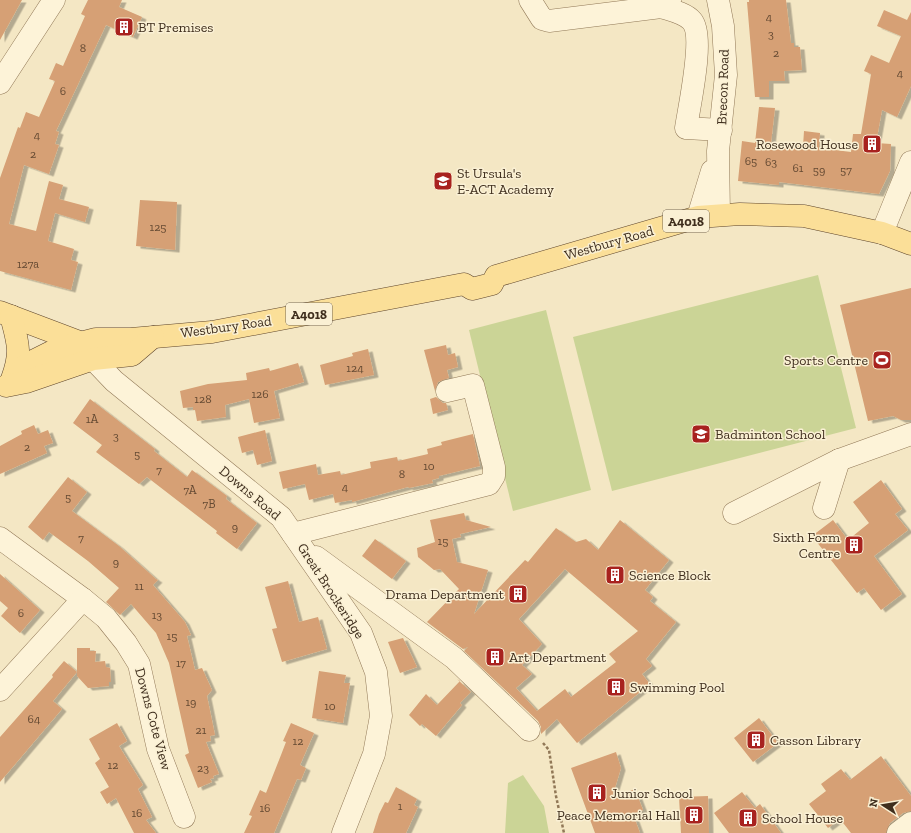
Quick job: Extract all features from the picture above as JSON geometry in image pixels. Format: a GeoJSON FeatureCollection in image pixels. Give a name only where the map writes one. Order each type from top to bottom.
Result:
{"type":"FeatureCollection","features":[{"type":"Feature","properties":{"kind":"main road","name":"Westbury Road"},"geometry":{"type":"LineString","coordinates":[[87,351],[96,339],[212,332],[464,284],[469,275],[489,270],[496,276],[698,217],[740,214],[804,216],[882,233],[911,244]]}},
{"type":"Feature","properties":{"kind":"main road","name":"Westbury Road"},"geometry":{"type":"LineString","coordinates":[[6,314],[87,351]]}},
{"type":"Feature","properties":{"kind":"main road","name":"Westbury Road"},"geometry":{"type":"LineString","coordinates":[[5,387],[18,363],[19,346],[6,314]]}},
{"type":"Feature","properties":{"kind":"main road","name":"Westbury Road"},"geometry":{"type":"LineString","coordinates":[[5,387],[27,364],[57,350],[87,351]]}},
{"type":"Feature","properties":{"kind":"street"},"geometry":{"type":"LineString","coordinates":[[0,83],[54,0]]}},
{"type":"Feature","properties":{"kind":"street"},"geometry":{"type":"LineString","coordinates":[[530,0],[542,19],[549,22],[665,3],[691,20],[697,30],[695,69],[686,128],[720,141]]}},
{"type":"Feature","properties":{"kind":"street","name":"Brecon Road"},"geometry":{"type":"LineString","coordinates":[[718,0],[723,26],[726,75],[720,141],[719,215]]}},
{"type":"Feature","properties":{"kind":"street","name":"Brecon Road"},"geometry":{"type":"LineString","coordinates":[[698,217],[720,141]]}},
{"type":"Feature","properties":{"kind":"street"},"geometry":{"type":"LineString","coordinates":[[882,233],[911,162]]}},
{"type":"Feature","properties":{"kind":"street","name":"Downs Road"},"geometry":{"type":"LineString","coordinates":[[87,351],[114,381],[281,517],[299,541]]}},
{"type":"Feature","properties":{"kind":"street"},"geometry":{"type":"LineString","coordinates":[[299,541],[489,484],[494,476],[494,467],[474,385],[447,391]]}},
{"type":"Feature","properties":{"kind":"street"},"geometry":{"type":"LineString","coordinates":[[734,513],[838,460],[911,434]]}},
{"type":"Feature","properties":{"kind":"street"},"geometry":{"type":"LineString","coordinates":[[824,508],[838,460]]}},
{"type":"Feature","properties":{"kind":"street","name":"Downs Cote View"},"geometry":{"type":"LineString","coordinates":[[0,538],[83,599],[111,624],[126,643],[139,664],[158,749],[184,817]]}},
{"type":"Feature","properties":{"kind":"street"},"geometry":{"type":"LineString","coordinates":[[299,541],[454,658],[529,730]]}},
{"type":"Feature","properties":{"kind":"street","name":"Great Brockeridge"},"geometry":{"type":"LineString","coordinates":[[299,541],[361,634],[376,672],[381,716],[374,754],[343,833]]}},
{"type":"Feature","properties":{"kind":"street"},"geometry":{"type":"LineString","coordinates":[[0,690],[83,599]]}},
{"type":"Feature","properties":{"kind":"path"},"geometry":{"type":"LineString","coordinates":[[529,730],[549,750],[556,796],[564,833]]}},
{"type":"Feature","properties":{"kind":"green space"},"geometry":{"type":"Polygon","coordinates":[[[818,275],[856,428],[612,491],[573,337],[818,275]]]}},
{"type":"Feature","properties":{"kind":"green space"},"geometry":{"type":"Polygon","coordinates":[[[546,310],[591,490],[513,511],[469,330],[546,310]]]}},
{"type":"Feature","properties":{"kind":"green space"},"geometry":{"type":"Polygon","coordinates":[[[523,775],[544,806],[549,833],[505,833],[508,783],[523,775]]]}},
{"type":"Feature","properties":{"kind":"building"},"geometry":{"type":"Polygon","coordinates":[[[0,0],[22,0],[0,40],[0,0]]]}},
{"type":"Feature","properties":{"kind":"building"},"geometry":{"type":"Polygon","coordinates":[[[88,0],[122,0],[119,7],[142,17],[133,37],[106,25],[56,131],[59,132],[55,144],[59,145],[49,174],[24,165],[9,224],[36,231],[49,181],[63,185],[59,199],[89,207],[85,222],[55,213],[48,241],[74,249],[71,260],[78,262],[71,290],[0,271],[0,178],[18,127],[20,128],[26,112],[39,117],[55,81],[49,79],[56,63],[63,66],[85,16],[81,14],[88,0]]]}},
{"type":"Feature","properties":{"kind":"building"},"geometry":{"type":"Polygon","coordinates":[[[749,0],[786,0],[791,43],[794,43],[794,47],[800,47],[802,70],[784,71],[785,81],[769,81],[769,97],[755,97],[747,2],[749,2],[749,0]]]}},
{"type":"Feature","properties":{"kind":"building"},"geometry":{"type":"Polygon","coordinates":[[[884,10],[907,20],[911,12],[911,86],[897,117],[882,110],[876,143],[891,144],[890,171],[879,194],[779,182],[779,185],[738,181],[742,141],[755,143],[759,107],[775,108],[771,143],[803,146],[804,131],[820,133],[819,148],[851,152],[853,134],[861,134],[871,74],[864,71],[871,55],[889,63],[901,36],[877,26],[884,10]]]}},
{"type":"Feature","properties":{"kind":"building"},"geometry":{"type":"Polygon","coordinates":[[[140,200],[177,202],[175,250],[136,246],[140,200]]]}},
{"type":"Feature","properties":{"kind":"building","name":"Sports Centre"},"geometry":{"type":"Polygon","coordinates":[[[911,288],[911,420],[901,420],[893,416],[868,421],[840,305],[911,288]]]}},
{"type":"Feature","properties":{"kind":"building"},"geometry":{"type":"Polygon","coordinates":[[[446,345],[448,355],[455,353],[458,367],[447,370],[449,378],[438,382],[435,391],[424,350],[446,345]]]}},
{"type":"Feature","properties":{"kind":"building"},"geometry":{"type":"Polygon","coordinates":[[[368,349],[374,375],[325,385],[320,365],[353,356],[352,353],[368,349]]]}},
{"type":"Feature","properties":{"kind":"building"},"geometry":{"type":"Polygon","coordinates":[[[298,363],[304,382],[274,391],[280,418],[254,423],[249,399],[225,405],[226,417],[197,421],[193,407],[183,408],[180,391],[208,384],[247,380],[246,373],[269,368],[270,371],[298,363]]]}},
{"type":"Feature","properties":{"kind":"building"},"geometry":{"type":"Polygon","coordinates":[[[436,397],[443,403],[446,403],[448,410],[433,414],[430,399],[436,397]]]}},
{"type":"Feature","properties":{"kind":"building"},"geometry":{"type":"Polygon","coordinates":[[[90,399],[155,449],[154,451],[187,477],[192,470],[227,496],[226,499],[257,523],[237,549],[216,533],[217,531],[147,477],[139,484],[96,452],[102,445],[73,423],[90,399]]]}},
{"type":"Feature","properties":{"kind":"building"},"geometry":{"type":"Polygon","coordinates":[[[34,425],[38,434],[48,430],[53,443],[44,446],[47,453],[0,474],[0,446],[22,434],[21,431],[34,425]]]}},
{"type":"Feature","properties":{"kind":"building"},"geometry":{"type":"Polygon","coordinates":[[[265,430],[272,461],[257,465],[253,450],[242,453],[238,437],[265,430]]]}},
{"type":"Feature","properties":{"kind":"building"},"geometry":{"type":"Polygon","coordinates":[[[473,434],[480,466],[439,476],[439,478],[432,480],[433,483],[408,487],[352,502],[352,500],[335,503],[333,494],[309,500],[305,484],[283,489],[279,472],[316,464],[318,475],[340,471],[341,475],[371,468],[370,462],[397,457],[398,461],[428,454],[427,449],[442,445],[441,442],[473,434]]]}},
{"type":"Feature","properties":{"kind":"building"},"geometry":{"type":"Polygon","coordinates":[[[68,477],[87,492],[72,511],[119,546],[158,580],[153,585],[185,622],[191,635],[187,636],[195,670],[202,668],[212,690],[207,696],[215,735],[210,736],[211,741],[206,742],[219,774],[210,779],[212,782],[198,788],[185,755],[189,753],[169,663],[156,633],[131,604],[120,615],[106,602],[119,588],[88,561],[49,532],[43,540],[28,527],[68,477]]]}},
{"type":"Feature","properties":{"kind":"building","name":"Sixth Form Centre"},"geometry":{"type":"Polygon","coordinates":[[[881,480],[902,509],[895,514],[908,530],[874,556],[902,594],[881,610],[864,588],[857,593],[812,536],[833,520],[848,540],[869,523],[853,502],[881,480]]]}},
{"type":"Feature","properties":{"kind":"building"},"geometry":{"type":"Polygon","coordinates":[[[464,513],[466,520],[491,527],[460,534],[461,537],[452,539],[457,562],[488,570],[474,614],[525,560],[528,562],[556,528],[576,542],[586,539],[598,550],[620,520],[669,560],[645,590],[653,597],[650,601],[676,622],[646,659],[652,666],[642,674],[650,684],[577,743],[557,719],[541,734],[541,727],[538,721],[464,651],[468,647],[463,649],[427,622],[459,589],[440,569],[434,570],[418,557],[417,548],[435,542],[430,520],[464,513]],[[565,569],[519,619],[542,644],[522,665],[532,674],[516,688],[537,711],[565,689],[571,697],[616,662],[609,654],[638,631],[565,569]]]}},
{"type":"Feature","properties":{"kind":"building"},"geometry":{"type":"Polygon","coordinates":[[[375,539],[406,561],[392,579],[362,556],[375,539]]]}},
{"type":"Feature","properties":{"kind":"building"},"geometry":{"type":"Polygon","coordinates":[[[0,574],[40,610],[20,633],[1,616],[8,608],[0,601],[0,574]]]}},
{"type":"Feature","properties":{"kind":"building"},"geometry":{"type":"Polygon","coordinates":[[[288,581],[299,622],[318,617],[327,649],[282,662],[272,629],[277,628],[265,587],[288,581]]]}},
{"type":"Feature","properties":{"kind":"building"},"geometry":{"type":"Polygon","coordinates":[[[403,638],[417,667],[400,673],[388,642],[403,638]]]}},
{"type":"Feature","properties":{"kind":"building"},"geometry":{"type":"Polygon","coordinates":[[[77,648],[90,648],[90,651],[96,651],[95,662],[105,661],[106,667],[110,668],[111,682],[109,682],[109,686],[88,688],[77,676],[77,648]]]}},
{"type":"Feature","properties":{"kind":"building"},"geometry":{"type":"Polygon","coordinates":[[[64,661],[77,672],[53,701],[62,709],[0,782],[0,737],[53,677],[52,675],[64,661]]]}},
{"type":"Feature","properties":{"kind":"building"},"geometry":{"type":"Polygon","coordinates":[[[319,671],[346,675],[344,683],[350,683],[343,723],[312,718],[319,671]]]}},
{"type":"Feature","properties":{"kind":"building"},"geometry":{"type":"Polygon","coordinates":[[[460,681],[471,692],[460,703],[462,705],[436,736],[422,724],[420,726],[409,715],[426,694],[437,705],[460,681]]]}},
{"type":"Feature","properties":{"kind":"building","name":"Casson Library"},"geometry":{"type":"Polygon","coordinates":[[[759,718],[778,743],[753,762],[734,738],[759,718]]]}},
{"type":"Feature","properties":{"kind":"building"},"geometry":{"type":"Polygon","coordinates":[[[117,723],[127,741],[119,746],[143,785],[138,789],[152,817],[146,820],[156,833],[134,833],[116,798],[107,804],[100,792],[109,787],[95,763],[100,759],[89,739],[117,723]]]}},
{"type":"Feature","properties":{"kind":"building"},"geometry":{"type":"Polygon","coordinates":[[[291,723],[314,733],[300,765],[306,768],[301,780],[297,779],[274,833],[244,833],[252,816],[249,815],[260,790],[266,793],[286,742],[283,741],[291,723]]]}},
{"type":"Feature","properties":{"kind":"building","name":"Junior School"},"geometry":{"type":"Polygon","coordinates":[[[616,752],[621,768],[612,798],[635,789],[643,810],[633,814],[640,833],[595,833],[571,768],[616,752]]]}},
{"type":"Feature","properties":{"kind":"building"},"geometry":{"type":"Polygon","coordinates":[[[881,756],[911,796],[911,811],[903,813],[890,823],[886,833],[851,833],[840,819],[828,828],[809,804],[826,791],[821,784],[841,769],[850,780],[881,756]]]}},
{"type":"Feature","properties":{"kind":"building"},"geometry":{"type":"Polygon","coordinates":[[[396,787],[417,799],[414,805],[418,807],[406,833],[373,833],[379,814],[385,802],[388,803],[396,787]]]}},
{"type":"Feature","properties":{"kind":"building","name":"School House"},"geometry":{"type":"Polygon","coordinates":[[[742,792],[755,808],[760,804],[781,833],[729,833],[714,813],[742,792]]]}},
{"type":"Feature","properties":{"kind":"building","name":"Peace Memorial Hall"},"geometry":{"type":"Polygon","coordinates":[[[708,796],[709,833],[681,833],[679,797],[708,796]]]}},
{"type":"Feature","properties":{"kind":"place","name":"BT Premises"},"geometry":{"type":"Point","coordinates":[124,27]}},
{"type":"Feature","properties":{"kind":"place","name":"Rosewood House"},"geometry":{"type":"Point","coordinates":[872,144]}},
{"type":"Feature","properties":{"kind":"place","name":"St Ursula's E-ACT Academy"},"geometry":{"type":"Point","coordinates":[443,181]}},
{"type":"Feature","properties":{"kind":"place","name":"Sports Centre"},"geometry":{"type":"Point","coordinates":[882,360]}},
{"type":"Feature","properties":{"kind":"place","name":"Badminton School"},"geometry":{"type":"Point","coordinates":[701,434]}},
{"type":"Feature","properties":{"kind":"place","name":"Sixth Form Centre"},"geometry":{"type":"Point","coordinates":[854,545]}},
{"type":"Feature","properties":{"kind":"place","name":"Science Block"},"geometry":{"type":"Point","coordinates":[615,575]}},
{"type":"Feature","properties":{"kind":"place","name":"Drama Department"},"geometry":{"type":"Point","coordinates":[518,594]}},
{"type":"Feature","properties":{"kind":"place","name":"Art Department"},"geometry":{"type":"Point","coordinates":[495,657]}},
{"type":"Feature","properties":{"kind":"place","name":"Swimming Pool"},"geometry":{"type":"Point","coordinates":[616,687]}},
{"type":"Feature","properties":{"kind":"place","name":"Casson Library"},"geometry":{"type":"Point","coordinates":[756,740]}},
{"type":"Feature","properties":{"kind":"place","name":"Junior School"},"geometry":{"type":"Point","coordinates":[597,793]}},
{"type":"Feature","properties":{"kind":"place","name":"Peace Memorial Hall"},"geometry":{"type":"Point","coordinates":[694,815]}},
{"type":"Feature","properties":{"kind":"place","name":"School House"},"geometry":{"type":"Point","coordinates":[748,818]}}]}
